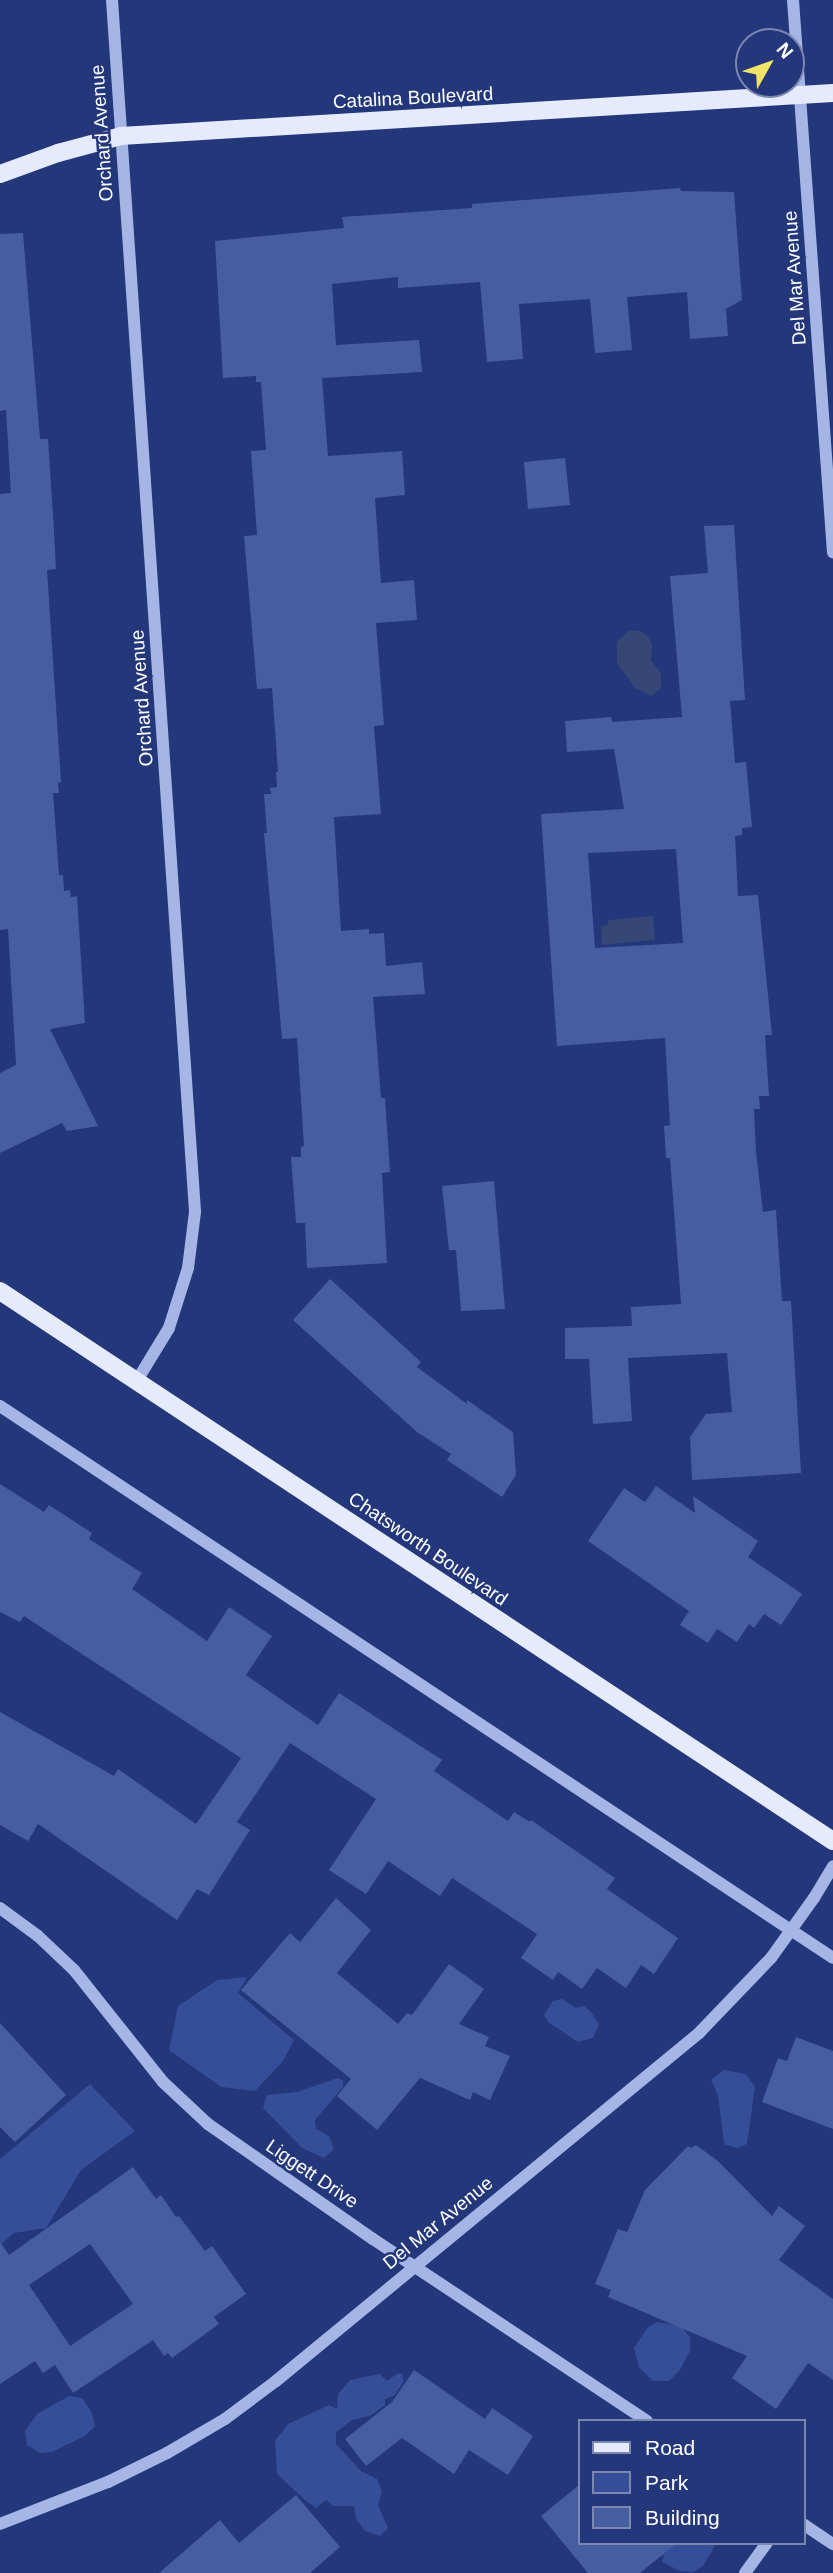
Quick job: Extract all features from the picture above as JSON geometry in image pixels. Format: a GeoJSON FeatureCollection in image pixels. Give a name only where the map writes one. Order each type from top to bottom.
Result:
{"type":"FeatureCollection","features":[{"type":"Feature","properties":{"kind":"main road","name":"Catalina Boulevard"},"geometry":{"type":"LineString","coordinates":[[805,95],[833,93]]}},
{"type":"Feature","properties":{"kind":"main road","name":"Catalina Boulevard"},"geometry":{"type":"LineString","coordinates":[[0,174],[58,153],[121,136],[750,98]]}},
{"type":"Feature","properties":{"kind":"main road","name":"Chatsworth Boulevard"},"geometry":{"type":"LineString","coordinates":[[0,1291],[833,1842]]}},
{"type":"Feature","properties":{"kind":"street","name":"Orchard Avenue"},"geometry":{"type":"LineString","coordinates":[[112,0],[195,1212],[188,1268],[169,1328],[136,1382]]}},
{"type":"Feature","properties":{"kind":"street","name":"Del Mar Avenue"},"geometry":{"type":"LineString","coordinates":[[793,0],[795,28]]}},
{"type":"Feature","properties":{"kind":"street","name":"Del Mar Avenue"},"geometry":{"type":"LineString","coordinates":[[800,98],[833,553]]}},
{"type":"Feature","properties":{"kind":"street"},"geometry":{"type":"LineString","coordinates":[[0,1406],[833,1958]]}},
{"type":"Feature","properties":{"kind":"street","name":"Del Mar Avenue"},"geometry":{"type":"LineString","coordinates":[[0,2524],[108,2482],[167,2453],[225,2419],[276,2381],[690,2042],[745,1988],[791,1930],[833,1866]]}},
{"type":"Feature","properties":{"kind":"street","name":"Liggett Drive"},"geometry":{"type":"LineString","coordinates":[[0,1908],[38,1936],[74,1970],[163,2082],[193,2111],[256,2160],[644,2419]]}},
{"type":"Feature","properties":{"kind":"street"},"geometry":{"type":"LineString","coordinates":[[805,2525],[833,2544]]}},
{"type":"Feature","properties":{"kind":"street"},"geometry":{"type":"LineString","coordinates":[[745,2573],[766,2545]]}},
{"type":"Feature","properties":{"kind":"green space"},"geometry":{"type":"Polygon","coordinates":[[[247,1977],[238,1993],[294,2040],[283,2061],[255,2091],[221,2087],[169,2050],[178,2006],[217,1980],[247,1977]]]}},
{"type":"Feature","properties":{"kind":"green space"},"geometry":{"type":"Polygon","coordinates":[[[562,1999],[576,2008],[584,2006],[591,2012],[599,2024],[593,2038],[578,2042],[548,2022],[544,2015],[553,2001],[562,1999]]]}},
{"type":"Feature","properties":{"kind":"green space"},"geometry":{"type":"Polygon","coordinates":[[[724,2070],[746,2074],[755,2087],[747,2144],[737,2148],[724,2144],[718,2095],[711,2080],[724,2070]]]}},
{"type":"Feature","properties":{"kind":"green space"},"geometry":{"type":"Polygon","coordinates":[[[338,2078],[343,2081],[343,2087],[315,2120],[316,2129],[329,2136],[334,2149],[324,2158],[302,2148],[263,2108],[267,2095],[297,2092],[338,2078]]]}},
{"type":"Feature","properties":{"kind":"green space"},"geometry":{"type":"Polygon","coordinates":[[[90,2084],[135,2131],[81,2170],[46,2228],[14,2233],[0,2245],[0,2159],[90,2084]]]}},
{"type":"Feature","properties":{"kind":"green space"},"geometry":{"type":"Polygon","coordinates":[[[657,2322],[681,2326],[690,2337],[690,2351],[680,2370],[669,2381],[653,2381],[639,2367],[634,2348],[648,2327],[657,2322]]]}},
{"type":"Feature","properties":{"kind":"green space"},"geometry":{"type":"Polygon","coordinates":[[[398,2373],[402,2374],[404,2381],[394,2396],[385,2399],[385,2405],[370,2416],[352,2420],[336,2432],[336,2444],[361,2471],[377,2479],[382,2491],[378,2505],[388,2528],[380,2536],[365,2531],[356,2519],[354,2506],[333,2506],[326,2500],[316,2508],[305,2500],[277,2474],[275,2441],[288,2424],[329,2405],[337,2409],[338,2394],[350,2380],[380,2374],[387,2381],[398,2373]]]}},
{"type":"Feature","properties":{"kind":"green space"},"geometry":{"type":"Polygon","coordinates":[[[69,2396],[82,2398],[92,2413],[95,2426],[85,2436],[52,2452],[40,2453],[27,2445],[25,2431],[37,2414],[69,2396]]]}},
{"type":"Feature","properties":{"kind":"green space"},"geometry":{"type":"Polygon","coordinates":[[[656,2545],[715,2545],[703,2566],[693,2572],[680,2571],[662,2562],[664,2556],[656,2545]]]}},
{"type":"Feature","properties":{"kind":"shaded area"},"geometry":{"type":"Polygon","coordinates":[[[629,630],[640,631],[648,636],[652,645],[651,660],[661,673],[661,688],[651,696],[635,688],[617,663],[617,642],[629,630]]]}},
{"type":"Feature","properties":{"kind":"shaded area"},"geometry":{"type":"Polygon","coordinates":[[[653,916],[655,940],[602,945],[601,926],[608,925],[608,920],[653,916]]]}},
{"type":"Feature","properties":{"kind":"building"},"geometry":{"type":"Polygon","coordinates":[[[680,188],[681,191],[734,192],[742,300],[726,309],[728,336],[690,339],[687,292],[627,297],[632,350],[595,353],[590,299],[519,304],[523,359],[487,362],[480,282],[398,288],[398,277],[332,284],[336,345],[419,340],[422,372],[322,378],[328,456],[402,451],[405,495],[375,498],[381,583],[414,580],[417,620],[376,623],[384,725],[374,726],[381,814],[334,817],[341,931],[369,929],[369,934],[384,933],[386,966],[422,962],[425,994],[373,997],[381,1098],[385,1098],[390,1172],[382,1173],[387,1263],[307,1268],[305,1223],[296,1223],[291,1157],[301,1157],[301,1147],[304,1146],[297,1038],[282,1039],[264,833],[267,833],[264,794],[271,794],[270,788],[277,787],[278,772],[272,688],[257,689],[244,536],[257,535],[251,451],[266,450],[261,382],[256,382],[256,376],[223,378],[215,241],[344,228],[342,217],[472,208],[472,204],[680,188]]]}},
{"type":"Feature","properties":{"kind":"building"},"geometry":{"type":"Polygon","coordinates":[[[23,233],[40,439],[48,439],[54,531],[56,569],[47,570],[61,782],[58,783],[59,793],[53,793],[59,875],[63,875],[64,891],[70,890],[71,897],[77,896],[85,1023],[50,1029],[98,1126],[67,1131],[62,1123],[0,1153],[0,1073],[16,1065],[8,929],[0,930],[0,494],[11,493],[6,410],[0,411],[0,234],[23,233]]]}},
{"type":"Feature","properties":{"kind":"building"},"geometry":{"type":"Polygon","coordinates":[[[565,458],[570,505],[528,509],[524,462],[565,458]]]}},
{"type":"Feature","properties":{"kind":"building"},"geometry":{"type":"Polygon","coordinates":[[[734,525],[745,700],[730,701],[735,763],[746,762],[752,827],[742,828],[742,835],[735,836],[738,896],[758,895],[772,1035],[765,1035],[769,1096],[759,1096],[760,1109],[754,1109],[756,1152],[763,1212],[776,1210],[782,1301],[791,1301],[801,1473],[692,1480],[690,1437],[706,1414],[732,1412],[727,1353],[628,1358],[632,1421],[593,1424],[589,1359],[565,1359],[565,1328],[632,1326],[631,1307],[681,1304],[670,1158],[666,1158],[664,1126],[670,1125],[665,1038],[557,1046],[541,814],[624,809],[614,749],[567,752],[565,721],[611,717],[612,722],[682,717],[670,576],[708,573],[704,526],[734,525]],[[676,849],[588,853],[595,948],[683,943],[676,849]]]}},
{"type":"Feature","properties":{"kind":"building"},"geometry":{"type":"Polygon","coordinates":[[[494,1181],[505,1309],[461,1311],[456,1250],[449,1250],[442,1186],[494,1181]]]}},
{"type":"Feature","properties":{"kind":"building"},"geometry":{"type":"Polygon","coordinates":[[[330,1279],[421,1362],[417,1367],[467,1404],[467,1400],[513,1432],[516,1475],[502,1497],[447,1460],[451,1454],[417,1432],[293,1320],[330,1279]]]}},
{"type":"Feature","properties":{"kind":"building"},"geometry":{"type":"Polygon","coordinates":[[[0,1484],[44,1512],[49,1505],[92,1533],[89,1539],[142,1573],[132,1589],[207,1641],[229,1607],[272,1636],[246,1675],[318,1725],[339,1693],[442,1760],[434,1771],[508,1821],[514,1812],[530,1822],[531,1820],[615,1878],[607,1889],[678,1938],[654,1974],[641,1965],[626,1988],[597,1968],[582,1989],[558,1972],[553,1980],[521,1958],[537,1934],[452,1878],[440,1896],[388,1861],[366,1894],[329,1870],[376,1799],[290,1743],[237,1822],[250,1830],[209,1895],[197,1889],[177,1920],[38,1824],[28,1841],[0,1825],[0,1712],[114,1776],[118,1769],[196,1824],[241,1758],[24,1616],[20,1622],[0,1612],[0,1484]]]}},
{"type":"Feature","properties":{"kind":"building"},"geometry":{"type":"Polygon","coordinates":[[[656,1486],[695,1513],[693,1496],[758,1541],[748,1557],[802,1594],[781,1625],[764,1614],[754,1628],[749,1624],[737,1642],[717,1629],[708,1643],[680,1625],[689,1611],[588,1541],[624,1488],[645,1502],[656,1486]]]}},
{"type":"Feature","properties":{"kind":"building"},"geometry":{"type":"Polygon","coordinates":[[[336,1898],[371,1930],[337,1973],[398,2024],[407,2013],[412,2015],[449,1964],[484,1989],[459,2024],[489,2037],[485,2046],[510,2056],[490,2100],[473,2092],[470,2100],[420,2078],[377,2130],[337,2096],[351,2079],[241,1990],[290,1933],[300,1942],[336,1898]]]}},
{"type":"Feature","properties":{"kind":"building"},"geometry":{"type":"Polygon","coordinates":[[[0,2023],[66,2095],[15,2142],[0,2127],[0,2023]]]}},
{"type":"Feature","properties":{"kind":"building"},"geometry":{"type":"Polygon","coordinates":[[[796,2037],[833,2051],[833,2129],[762,2102],[778,2058],[787,2061],[796,2037]]]}},
{"type":"Feature","properties":{"kind":"building"},"geometry":{"type":"Polygon","coordinates":[[[696,2145],[718,2161],[772,2216],[779,2206],[805,2226],[779,2260],[833,2299],[833,2380],[808,2363],[776,2409],[732,2378],[747,2356],[608,2297],[611,2290],[595,2284],[618,2229],[627,2232],[645,2190],[688,2146],[691,2148],[696,2145]]]}},
{"type":"Feature","properties":{"kind":"building"},"geometry":{"type":"Polygon","coordinates":[[[133,2167],[156,2199],[161,2195],[205,2251],[212,2246],[246,2294],[214,2317],[219,2324],[172,2358],[168,2353],[164,2356],[153,2340],[73,2393],[55,2365],[43,2373],[35,2361],[0,2384],[0,2242],[9,2255],[133,2167]],[[90,2244],[29,2285],[70,2346],[133,2304],[90,2244]]]}},
{"type":"Feature","properties":{"kind":"building"},"geometry":{"type":"Polygon","coordinates":[[[414,2370],[485,2419],[492,2408],[533,2436],[508,2475],[469,2450],[454,2474],[402,2438],[366,2466],[345,2439],[392,2402],[414,2370]]]}},
{"type":"Feature","properties":{"kind":"building"},"geometry":{"type":"Polygon","coordinates":[[[578,2486],[578,2545],[675,2545],[640,2573],[588,2573],[541,2516],[578,2486]]]}},
{"type":"Feature","properties":{"kind":"building"},"geometry":{"type":"Polygon","coordinates":[[[296,2495],[340,2547],[310,2573],[159,2573],[220,2520],[239,2543],[296,2495]]]}}]}
